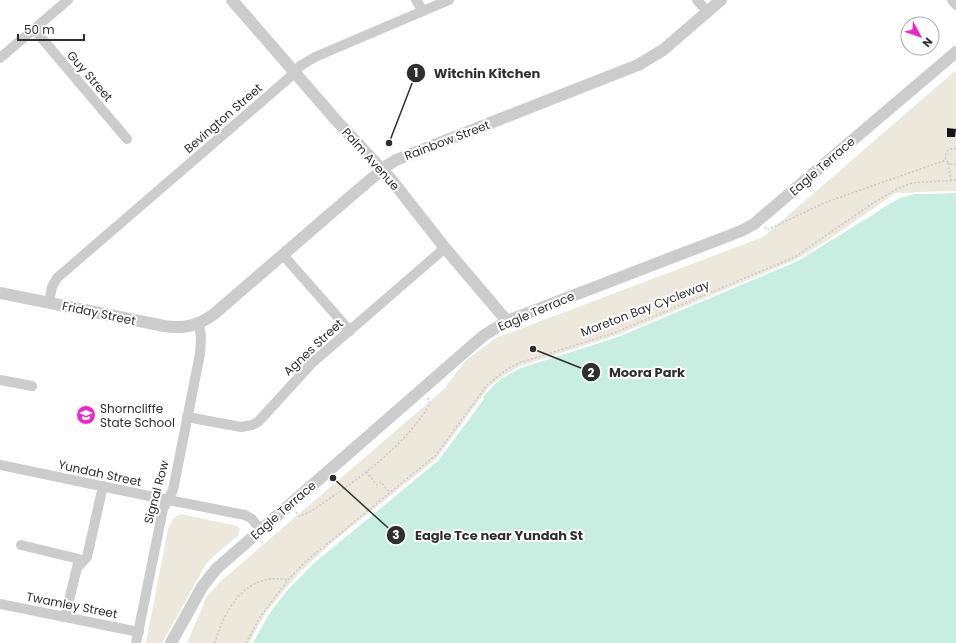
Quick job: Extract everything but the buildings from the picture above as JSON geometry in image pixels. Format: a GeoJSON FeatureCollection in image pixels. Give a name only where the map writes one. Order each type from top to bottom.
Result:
{"type":"FeatureCollection","features":[{"type":"Feature","properties":{"kind":"street"},"geometry":{"type":"LineString","coordinates":[[0,58],[68,0]]}},
{"type":"Feature","properties":{"kind":"street","name":"Palm Avenue"},"geometry":{"type":"LineString","coordinates":[[232,0],[335,119],[383,170],[445,248],[507,321]]}},
{"type":"Feature","properties":{"kind":"street"},"geometry":{"type":"LineString","coordinates":[[416,0],[423,11]]}},
{"type":"Feature","properties":{"kind":"street","name":"Bevington Street"},"geometry":{"type":"LineString","coordinates":[[48,303],[52,287],[57,278],[304,63],[449,0]]}},
{"type":"Feature","properties":{"kind":"street"},"geometry":{"type":"LineString","coordinates":[[697,0],[708,12]]}},
{"type":"Feature","properties":{"kind":"street","name":"Rainbow Street"},"geometry":{"type":"LineString","coordinates":[[199,324],[214,314],[383,170],[402,158],[638,65],[663,50],[721,0]]}},
{"type":"Feature","properties":{"kind":"street"},"geometry":{"type":"LineString","coordinates":[[952,0],[956,4]]}},
{"type":"Feature","properties":{"kind":"street","name":"Guy Street"},"geometry":{"type":"LineString","coordinates":[[34,29],[127,139]]}},
{"type":"Feature","properties":{"kind":"street","name":"Eagle Terrace"},"geometry":{"type":"LineString","coordinates":[[171,643],[208,577],[222,563],[438,376],[471,345],[507,321],[741,231],[754,224],[956,52]]}},
{"type":"Feature","properties":{"kind":"street","name":"Agnes Street"},"geometry":{"type":"LineString","coordinates":[[187,417],[241,427],[258,422],[302,373],[445,248]]}},
{"type":"Feature","properties":{"kind":"street"},"geometry":{"type":"LineString","coordinates":[[283,255],[350,331]]}},
{"type":"Feature","properties":{"kind":"street","name":"Friday Street"},"geometry":{"type":"LineString","coordinates":[[0,293],[164,326],[179,328],[199,324]]}},
{"type":"Feature","properties":{"kind":"street","name":"Signal Row"},"geometry":{"type":"LineString","coordinates":[[136,643],[163,509],[172,490],[200,354],[201,344],[199,324]]}},
{"type":"Feature","properties":{"kind":"street"},"geometry":{"type":"LineString","coordinates":[[0,380],[32,386]]}},
{"type":"Feature","properties":{"kind":"street","name":"Yundah Street"},"geometry":{"type":"LineString","coordinates":[[0,465],[245,515],[252,519],[260,529]]}},
{"type":"Feature","properties":{"kind":"street"},"geometry":{"type":"LineString","coordinates":[[78,567],[87,557],[103,486]]}},
{"type":"Feature","properties":{"kind":"street"},"geometry":{"type":"LineString","coordinates":[[21,545],[80,559],[65,617]]}},
{"type":"Feature","properties":{"kind":"street","name":"Twamley Street"},"geometry":{"type":"LineString","coordinates":[[0,604],[139,632]]}},
{"type":"Feature","properties":{"kind":"path"},"geometry":{"type":"LineString","coordinates":[[951,180],[948,163],[945,157],[947,151],[952,148],[956,148]]}},
{"type":"Feature","properties":{"kind":"path"},"geometry":{"type":"LineString","coordinates":[[764,226],[767,230],[824,203],[946,160]]}},
{"type":"Feature","properties":{"kind":"path"},"geometry":{"type":"LineString","coordinates":[[948,163],[956,164]]}},
{"type":"Feature","properties":{"kind":"path","name":"Moreton Bay Cycleway"},"geometry":{"type":"LineString","coordinates":[[246,643],[260,617],[288,580],[305,562],[436,454],[488,385],[506,370],[519,363],[614,332],[795,257],[897,189],[912,183],[956,180]]}},
{"type":"Feature","properties":{"kind":"path"},"geometry":{"type":"LineString","coordinates":[[295,512],[299,516],[310,512],[381,461],[420,421],[430,404],[428,398]]}},
{"type":"Feature","properties":{"kind":"path"},"geometry":{"type":"LineString","coordinates":[[366,472],[377,486],[381,482],[390,493]]}},
{"type":"Feature","properties":{"kind":"path"},"geometry":{"type":"LineString","coordinates":[[216,643],[219,627],[230,606],[248,587],[268,579],[282,578],[288,580]]}},
{"type":"Feature","properties":{"kind":"shaded area"},"geometry":{"type":"Polygon","coordinates":[[[956,70],[956,192],[896,193],[796,262],[435,462],[250,643],[187,643],[207,596],[221,581],[443,390],[466,360],[496,338],[763,237],[956,70]]]}},
{"type":"Feature","properties":{"kind":"shaded area"},"geometry":{"type":"Polygon","coordinates":[[[956,193],[956,643],[249,643],[266,612],[297,575],[329,545],[436,459],[488,388],[501,377],[520,366],[617,335],[797,259],[900,198],[915,194],[956,193]]]}},
{"type":"Feature","properties":{"kind":"shaded area"},"geometry":{"type":"Polygon","coordinates":[[[181,514],[237,526],[240,529],[238,536],[206,564],[162,643],[146,643],[168,529],[176,516],[181,514]]]}},
{"type":"Feature","properties":{"kind":"pier"},"geometry":{"type":"Polygon","coordinates":[[[956,191],[956,193],[915,194],[899,197],[915,192],[956,191]]]}},
{"type":"Feature","properties":{"kind":"pier"},"geometry":{"type":"Polygon","coordinates":[[[871,214],[798,261],[618,337],[521,368],[502,378],[483,397],[484,399],[438,461],[313,564],[286,592],[269,614],[253,643],[249,643],[266,612],[297,575],[329,545],[436,459],[488,388],[501,377],[520,366],[617,335],[797,259],[871,214]]]}},
{"type":"Feature","properties":{"kind":"place","name":"Witchin Kitchen"},"geometry":{"type":"Point","coordinates":[389,143]}},
{"type":"Feature","properties":{"kind":"place","name":"Moora Park"},"geometry":{"type":"Point","coordinates":[533,349]}},
{"type":"Feature","properties":{"kind":"place","name":"Shorncliffe State School"},"geometry":{"type":"Point","coordinates":[86,415]}},
{"type":"Feature","properties":{"kind":"place","name":"Eagle Tce near Yundah St"},"geometry":{"type":"Point","coordinates":[333,478]}}]}
